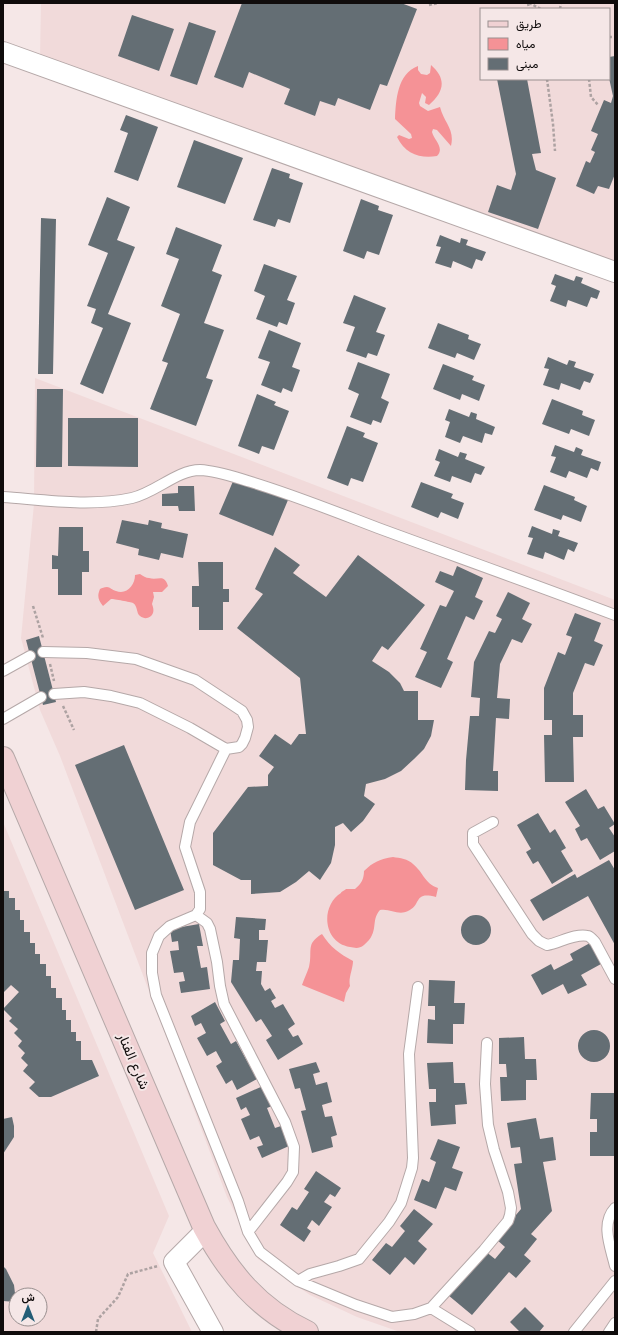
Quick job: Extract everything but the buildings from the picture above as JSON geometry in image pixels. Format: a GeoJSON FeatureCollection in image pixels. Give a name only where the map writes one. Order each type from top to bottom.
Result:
{"type":"FeatureCollection","features":[{"type":"Feature","properties":{"kind":"street"},"geometry":{"type":"LineString","coordinates":[[3,52],[615,272]]}},
{"type":"Feature","properties":{"kind":"street","name":"شارع الفنار"},"geometry":{"type":"LineString","coordinates":[[3,758],[206,1230],[225,1263],[251,1294],[284,1319],[307,1332]]}},
{"type":"Feature","properties":{"kind":"street"},"geometry":{"type":"LineString","coordinates":[[206,1230],[174,1262],[213,1332]]}},
{"type":"Feature","properties":{"kind":"lane"},"geometry":{"type":"LineString","coordinates":[[3,497],[72,502],[132,498],[148,492],[181,475],[199,470],[216,472],[288,493],[378,528],[615,615]]}},
{"type":"Feature","properties":{"kind":"lane"},"geometry":{"type":"LineString","coordinates":[[45,652],[87,653],[136,659],[194,680],[242,712],[247,720],[248,727],[242,744],[226,749],[190,728],[140,703],[111,696],[84,692],[56,694]]}},
{"type":"Feature","properties":{"kind":"lane"},"geometry":{"type":"LineString","coordinates":[[3,671],[30,656]]}},
{"type":"Feature","properties":{"kind":"lane"},"geometry":{"type":"LineString","coordinates":[[3,719],[41,697]]}},
{"type":"Feature","properties":{"kind":"lane"},"geometry":{"type":"LineString","coordinates":[[226,749],[190,822],[185,847],[200,892],[200,909],[196,915],[170,926],[159,936],[152,953],[152,973],[156,996],[238,1201],[248,1232],[260,1252],[298,1282],[356,1305],[392,1317],[414,1314],[431,1308],[489,1244],[508,1221],[510,1214],[511,1208],[508,1192],[494,1150],[488,1125],[485,1084],[487,1043]]}},
{"type":"Feature","properties":{"kind":"lane"},"geometry":{"type":"LineString","coordinates":[[492,822],[473,833],[474,844],[532,934],[539,941],[547,945],[573,937],[587,936],[591,938],[595,942],[615,979]]}},
{"type":"Feature","properties":{"kind":"lane"},"geometry":{"type":"LineString","coordinates":[[196,915],[207,923],[210,929],[224,1004],[278,1109],[294,1147],[293,1172],[248,1232]]}},
{"type":"Feature","properties":{"kind":"lane"},"geometry":{"type":"LineString","coordinates":[[298,1282],[310,1274],[359,1259],[389,1222],[401,1203],[414,1158],[409,1054],[418,987]]}},
{"type":"Feature","properties":{"kind":"lane"},"geometry":{"type":"LineString","coordinates":[[615,1208],[611,1212],[607,1234],[615,1266]]}},
{"type":"Feature","properties":{"kind":"lane"},"geometry":{"type":"LineString","coordinates":[[574,1332],[614,1284]]}},
{"type":"Feature","properties":{"kind":"lane"},"geometry":{"type":"LineString","coordinates":[[431,1308],[470,1332]]}},
{"type":"Feature","properties":{"kind":"lane"},"geometry":{"type":"LineString","coordinates":[[609,1332],[615,1323]]}},
{"type":"Feature","properties":{"kind":"path"},"geometry":{"type":"LineString","coordinates":[[429,5],[438,3]]}},
{"type":"Feature","properties":{"kind":"path"},"geometry":{"type":"LineString","coordinates":[[528,3],[539,8]]}},
{"type":"Feature","properties":{"kind":"path"},"geometry":{"type":"LineString","coordinates":[[547,80],[555,151]]}},
{"type":"Feature","properties":{"kind":"path"},"geometry":{"type":"LineString","coordinates":[[589,80],[591,96],[598,105]]}},
{"type":"Feature","properties":{"kind":"path"},"geometry":{"type":"LineString","coordinates":[[33,606],[56,694],[74,730]]}},
{"type":"Feature","properties":{"kind":"path"},"geometry":{"type":"LineString","coordinates":[[96,1332],[98,1319],[118,1297],[128,1274],[174,1262]]}},
{"type":"Feature","properties":{"kind":"shaded area"},"geometry":{"type":"Polygon","coordinates":[[[41,3],[615,3],[615,264],[40,59],[41,3]]]}},
{"type":"Feature","properties":{"kind":"shaded area"},"geometry":{"type":"Polygon","coordinates":[[[35,378],[615,600],[615,1332],[400,1332],[357,1317],[310,1295],[258,1259],[227,1197],[60,756],[40,710],[21,638],[34,504],[35,378]]]}},
{"type":"Feature","properties":{"kind":"shaded area"},"geometry":{"type":"Polygon","coordinates":[[[3,822],[169,1216],[153,1253],[192,1332],[3,1332],[3,822]]]}},
{"type":"Feature","properties":{"kind":"water"},"geometry":{"type":"Polygon","coordinates":[[[431,65],[440,75],[442,85],[438,95],[429,105],[425,103],[426,97],[422,93],[419,103],[420,106],[428,111],[440,107],[452,135],[452,140],[451,146],[437,130],[433,129],[433,135],[440,150],[437,156],[425,157],[414,154],[404,148],[400,143],[397,137],[399,135],[409,139],[412,138],[411,134],[395,119],[395,112],[399,88],[406,75],[418,66],[418,70],[421,74],[427,75],[430,73],[431,65]]]}},
{"type":"Feature","properties":{"kind":"water"},"geometry":{"type":"Polygon","coordinates":[[[140,574],[144,577],[152,579],[163,579],[168,586],[162,592],[153,592],[153,613],[151,616],[146,618],[140,616],[135,604],[129,602],[111,599],[103,606],[98,598],[100,589],[109,587],[116,591],[124,592],[132,586],[135,575],[140,574]]]}},
{"type":"Feature","properties":{"kind":"water"},"geometry":{"type":"Polygon","coordinates":[[[393,857],[411,862],[417,867],[427,881],[438,888],[436,897],[421,897],[412,908],[401,913],[380,910],[377,914],[372,936],[364,945],[355,948],[341,944],[334,939],[330,932],[328,923],[330,906],[334,899],[346,889],[355,889],[363,879],[364,871],[370,865],[380,860],[393,857]]]}},
{"type":"Feature","properties":{"kind":"water"},"geometry":{"type":"Polygon","coordinates":[[[322,934],[328,943],[336,950],[353,961],[350,986],[346,993],[344,1002],[302,985],[309,967],[311,945],[313,941],[322,934]]]}}]}
